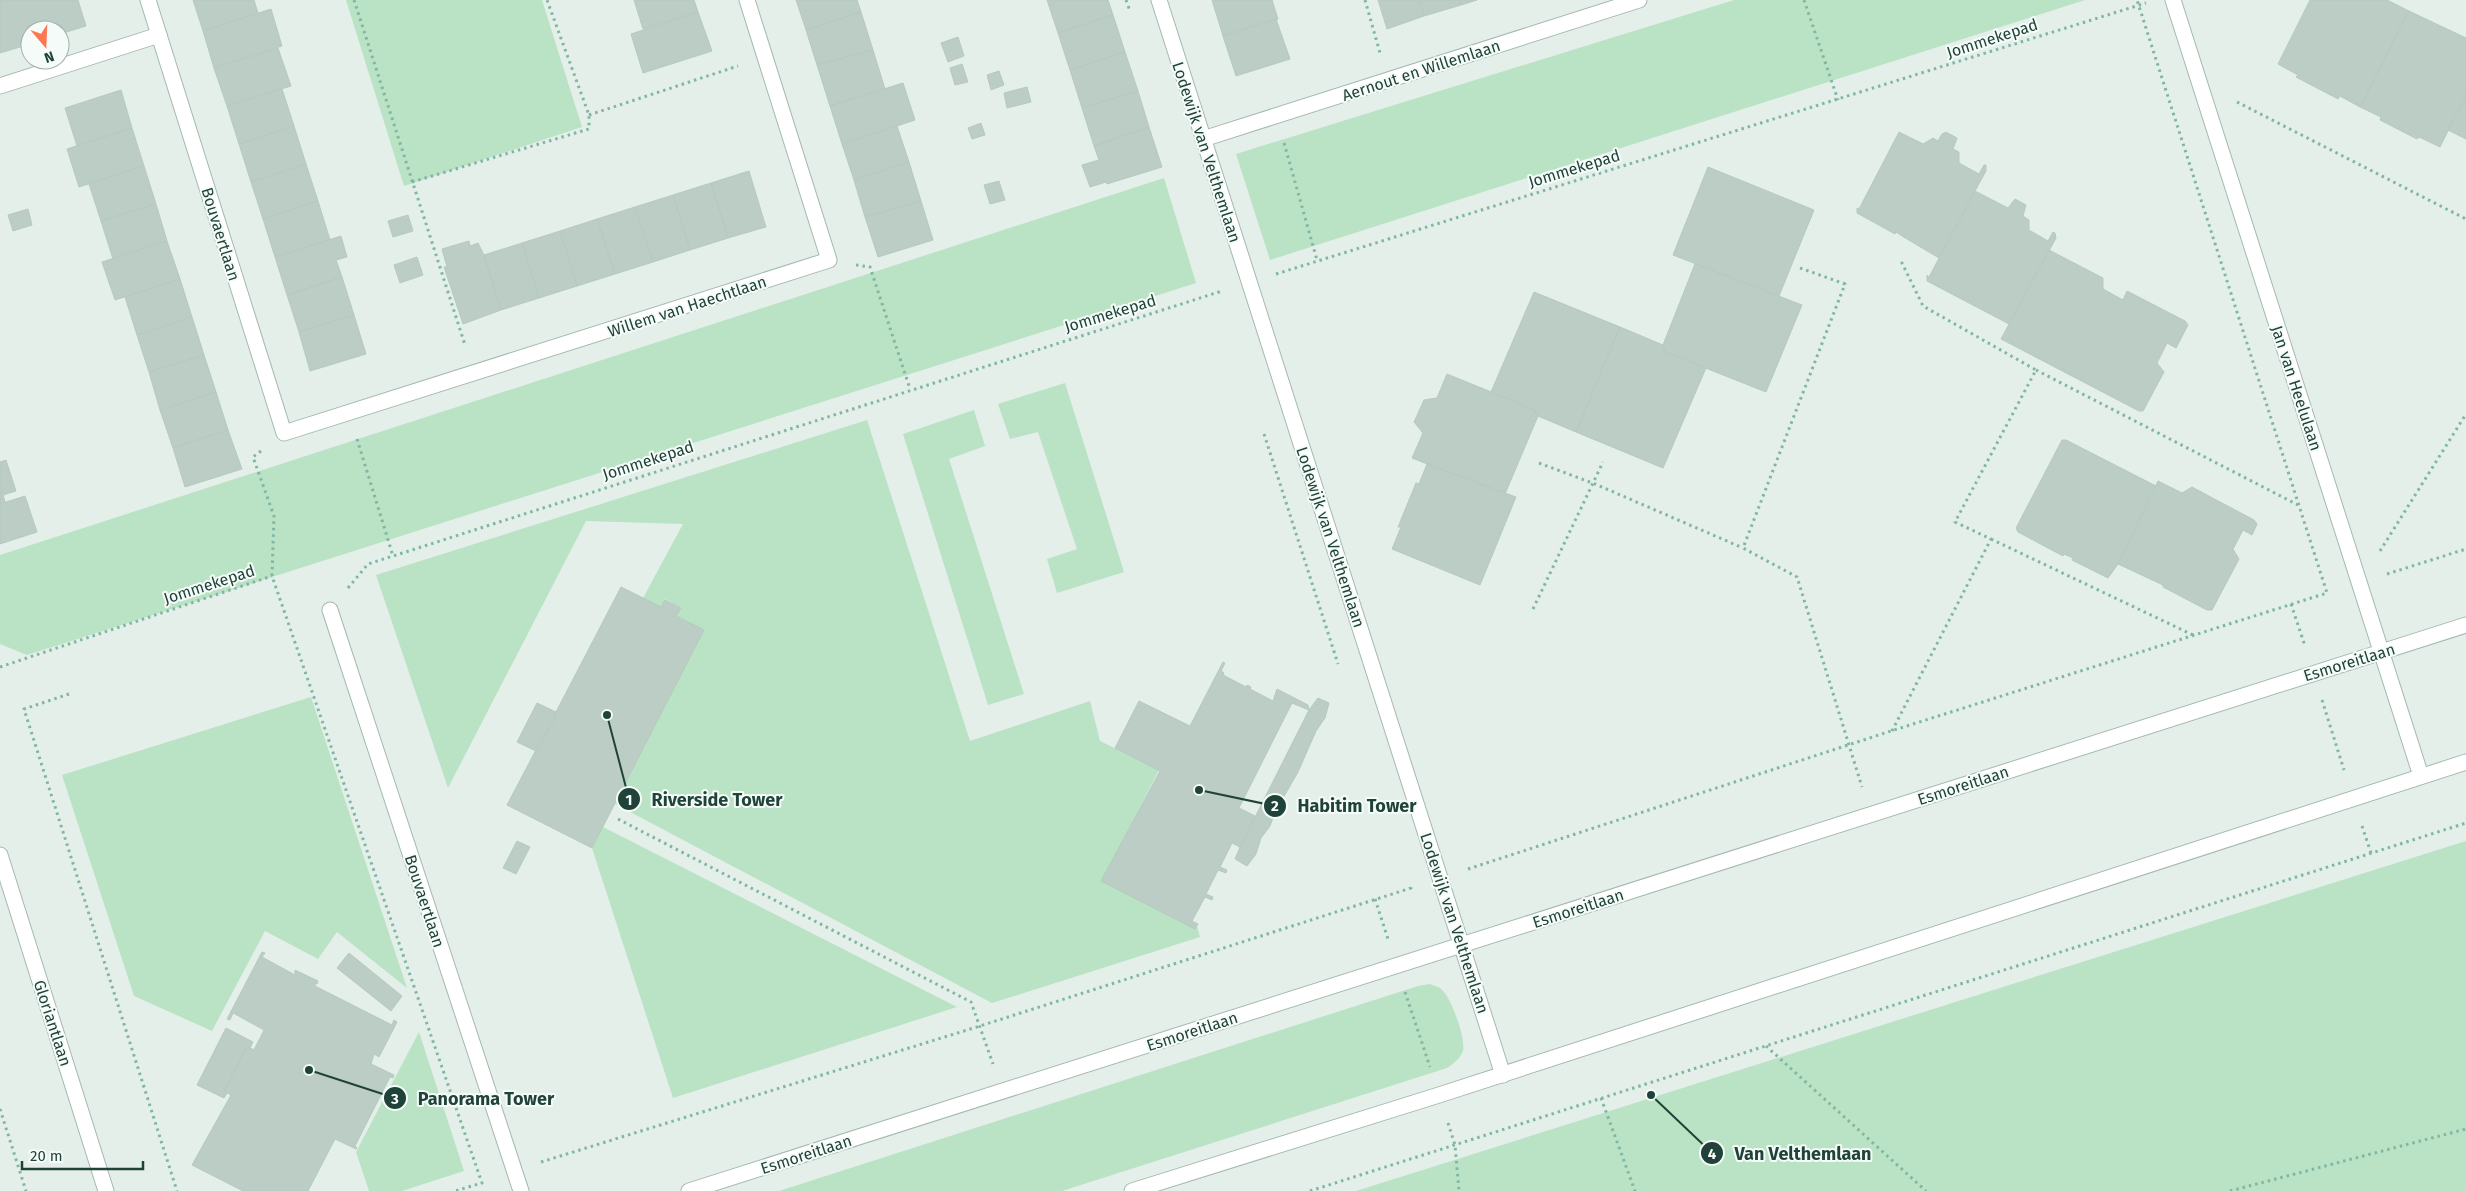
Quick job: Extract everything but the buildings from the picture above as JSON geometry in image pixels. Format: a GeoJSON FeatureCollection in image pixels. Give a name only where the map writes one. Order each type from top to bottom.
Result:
{"type":"FeatureCollection","features":[{"type":"Feature","properties":{"kind":"street","name":"Bouvaertlaan"},"geometry":{"type":"LineString","coordinates":[[148,0],[284,434]]}},
{"type":"Feature","properties":{"kind":"street"},"geometry":{"type":"LineString","coordinates":[[747,0],[829,260]]}},
{"type":"Feature","properties":{"kind":"street","name":"Lodewijk van Velthemlaan"},"geometry":{"type":"LineString","coordinates":[[1159,0],[1504,1075]]}},
{"type":"Feature","properties":{"kind":"street","name":"Aernout en Willemlaan"},"geometry":{"type":"LineString","coordinates":[[1203,139],[1639,0]]}},
{"type":"Feature","properties":{"kind":"street","name":"Jan van Heelulaan"},"geometry":{"type":"LineString","coordinates":[[2173,0],[2422,776]]}},
{"type":"Feature","properties":{"kind":"street"},"geometry":{"type":"LineString","coordinates":[[0,86],[159,35]]}},
{"type":"Feature","properties":{"kind":"street","name":"Willem van Haechtlaan"},"geometry":{"type":"LineString","coordinates":[[284,434],[829,260]]}},
{"type":"Feature","properties":{"kind":"street","name":"Bouvaertlaan"},"geometry":{"type":"LineString","coordinates":[[330,610],[521,1191]]}},
{"type":"Feature","properties":{"kind":"street","name":"Esmoreitlaan"},"geometry":{"type":"LineString","coordinates":[[689,1191],[2466,625]]}},
{"type":"Feature","properties":{"kind":"street"},"geometry":{"type":"LineString","coordinates":[[1132,1191],[1504,1075],[2466,762]]}},
{"type":"Feature","properties":{"kind":"street","name":"Gloriantlaan"},"geometry":{"type":"LineString","coordinates":[[0,855],[106,1191]]}},
{"type":"Feature","properties":{"kind":"path"},"geometry":{"type":"LineString","coordinates":[[354,0],[475,374]]}},
{"type":"Feature","properties":{"kind":"path"},"geometry":{"type":"LineString","coordinates":[[412,182],[589,129],[589,115],[547,0]]}},
{"type":"Feature","properties":{"kind":"path"},"geometry":{"type":"LineString","coordinates":[[1126,0],[1132,19]]}},
{"type":"Feature","properties":{"kind":"path"},"geometry":{"type":"LineString","coordinates":[[1365,0],[1388,80]]}},
{"type":"Feature","properties":{"kind":"path"},"geometry":{"type":"LineString","coordinates":[[1804,0],[1838,100]]}},
{"type":"Feature","properties":{"kind":"path"},"geometry":{"type":"LineString","coordinates":[[2137,0],[2327,593]]}},
{"type":"Feature","properties":{"kind":"path","name":"Jommekepad"},"geometry":{"type":"LineString","coordinates":[[330,610],[368,564],[1317,260],[1838,100],[2154,0]]}},
{"type":"Feature","properties":{"kind":"path"},"geometry":{"type":"LineString","coordinates":[[589,115],[765,58]]}},
{"type":"Feature","properties":{"kind":"path"},"geometry":{"type":"LineString","coordinates":[[2200,83],[2466,219]]}},
{"type":"Feature","properties":{"kind":"path"},"geometry":{"type":"LineString","coordinates":[[1276,116],[1317,260]]}},
{"type":"Feature","properties":{"kind":"path"},"geometry":{"type":"LineString","coordinates":[[829,260],[870,268],[910,389]]}},
{"type":"Feature","properties":{"kind":"path"},"geometry":{"type":"LineString","coordinates":[[1901,261],[1923,306],[2036,370],[2342,528]]}},
{"type":"Feature","properties":{"kind":"path"},"geometry":{"type":"LineString","coordinates":[[1743,548],[1845,284],[1800,268]]}},
{"type":"Feature","properties":{"kind":"path"},"geometry":{"type":"LineString","coordinates":[[1217,282],[1222,299]]}},
{"type":"Feature","properties":{"kind":"path"},"geometry":{"type":"LineString","coordinates":[[2036,370],[1955,522],[2194,636]]}},
{"type":"Feature","properties":{"kind":"path"},"geometry":{"type":"LineString","coordinates":[[350,414],[393,556]]}},
{"type":"Feature","properties":{"kind":"path"},"geometry":{"type":"LineString","coordinates":[[2359,583],[2466,414]]}},
{"type":"Feature","properties":{"kind":"path"},"geometry":{"type":"LineString","coordinates":[[1262,426],[1340,671]]}},
{"type":"Feature","properties":{"kind":"path","name":"Jommekepad"},"geometry":{"type":"LineString","coordinates":[[0,667],[272,576],[274,516],[253,457],[284,434]]}},
{"type":"Feature","properties":{"kind":"path"},"geometry":{"type":"LineString","coordinates":[[1539,462],[1743,548],[1797,577],[1871,814]]}},
{"type":"Feature","properties":{"kind":"path"},"geometry":{"type":"LineString","coordinates":[[1533,609],[1595,484],[1603,462]]}},
{"type":"Feature","properties":{"kind":"path"},"geometry":{"type":"LineString","coordinates":[[1891,731],[1990,539]]}},
{"type":"Feature","properties":{"kind":"path"},"geometry":{"type":"LineString","coordinates":[[1440,879],[1891,731],[2466,549]]}},
{"type":"Feature","properties":{"kind":"path"},"geometry":{"type":"LineString","coordinates":[[272,576],[482,1183],[455,1191]]}},
{"type":"Feature","properties":{"kind":"path"},"geometry":{"type":"LineString","coordinates":[[2291,604],[2371,853]]}},
{"type":"Feature","properties":{"kind":"path"},"geometry":{"type":"LineString","coordinates":[[69,694],[24,709],[177,1191]]}},
{"type":"Feature","properties":{"kind":"path"},"geometry":{"type":"LineString","coordinates":[[618,819],[972,1002],[1002,1091]]}},
{"type":"Feature","properties":{"kind":"path"},"geometry":{"type":"LineString","coordinates":[[1310,1191],[2466,823]]}},
{"type":"Feature","properties":{"kind":"path"},"geometry":{"type":"LineString","coordinates":[[514,1170],[980,1026],[1411,888],[1408,878]]}},
{"type":"Feature","properties":{"kind":"path"},"geometry":{"type":"LineString","coordinates":[[1375,899],[1455,1145],[1459,1191]]}},
{"type":"Feature","properties":{"kind":"path"},"geometry":{"type":"LineString","coordinates":[[1766,1046],[1926,1191]]}},
{"type":"Feature","properties":{"kind":"path"},"geometry":{"type":"LineString","coordinates":[[1601,1098],[1636,1191]]}},
{"type":"Feature","properties":{"kind":"path"},"geometry":{"type":"LineString","coordinates":[[0,1109],[26,1191]]}},
{"type":"Feature","properties":{"kind":"path"},"geometry":{"type":"LineString","coordinates":[[2230,1191],[2466,1129]]}},
{"type":"Feature","properties":{"kind":"green space"},"geometry":{"type":"Polygon","coordinates":[[[346,0],[542,0],[582,127],[404,186],[346,0]]]}},
{"type":"Feature","properties":{"kind":"green space"},"geometry":{"type":"Polygon","coordinates":[[[1734,0],[2085,0],[1270,260],[1236,154],[1734,0]]]}},
{"type":"Feature","properties":{"kind":"green space"},"geometry":{"type":"Polygon","coordinates":[[[1164,178],[1196,283],[27,655],[0,644],[0,555],[1164,178]]]}},
{"type":"Feature","properties":{"kind":"green space"},"geometry":{"type":"Polygon","coordinates":[[[1065,383],[1124,572],[1057,593],[1047,559],[1077,549],[1038,432],[1010,439],[998,404],[1065,383]]]}},
{"type":"Feature","properties":{"kind":"green space"},"geometry":{"type":"Polygon","coordinates":[[[974,410],[985,446],[949,459],[1024,694],[988,705],[903,434],[974,410]]]}},
{"type":"Feature","properties":{"kind":"green space"},"geometry":{"type":"Polygon","coordinates":[[[867,420],[970,741],[1090,701],[1100,741],[1159,770],[1102,881],[1197,926],[1200,937],[992,1003],[615,804],[703,630],[676,616],[681,608],[665,599],[661,607],[643,598],[683,524],[586,521],[448,788],[376,575],[867,420]]]}},
{"type":"Feature","properties":{"kind":"green space"},"geometry":{"type":"Polygon","coordinates":[[[311,697],[407,988],[337,932],[318,959],[265,931],[212,1031],[134,996],[62,775],[311,697]]]}},
{"type":"Feature","properties":{"kind":"green space"},"geometry":{"type":"Polygon","coordinates":[[[603,827],[957,1007],[673,1098],[592,848],[603,827]]]}},
{"type":"Feature","properties":{"kind":"green space"},"geometry":{"type":"Polygon","coordinates":[[[2466,841],[2466,1191],[1356,1191],[2466,841]]]}},
{"type":"Feature","properties":{"kind":"green space"},"geometry":{"type":"Polygon","coordinates":[[[1430,984],[1440,988],[1445,993],[1457,1018],[1462,1037],[1462,1054],[1447,1068],[1062,1191],[779,1191],[1418,986],[1430,984]]]}},
{"type":"Feature","properties":{"kind":"green space"},"geometry":{"type":"Polygon","coordinates":[[[419,1032],[464,1171],[402,1191],[369,1191],[356,1152],[419,1032]]]}},
{"type":"Feature","properties":{"kind":"place","name":"Riverside Tower"},"geometry":{"type":"Point","coordinates":[607,715]}},
{"type":"Feature","properties":{"kind":"place","name":"Habitim Tower"},"geometry":{"type":"Point","coordinates":[1199,790]}},
{"type":"Feature","properties":{"kind":"place","name":"Panorama Tower"},"geometry":{"type":"Point","coordinates":[309,1070]}},
{"type":"Feature","properties":{"kind":"place","name":"Van Velthemlaan"},"geometry":{"type":"Point","coordinates":[1651,1095]}}]}
